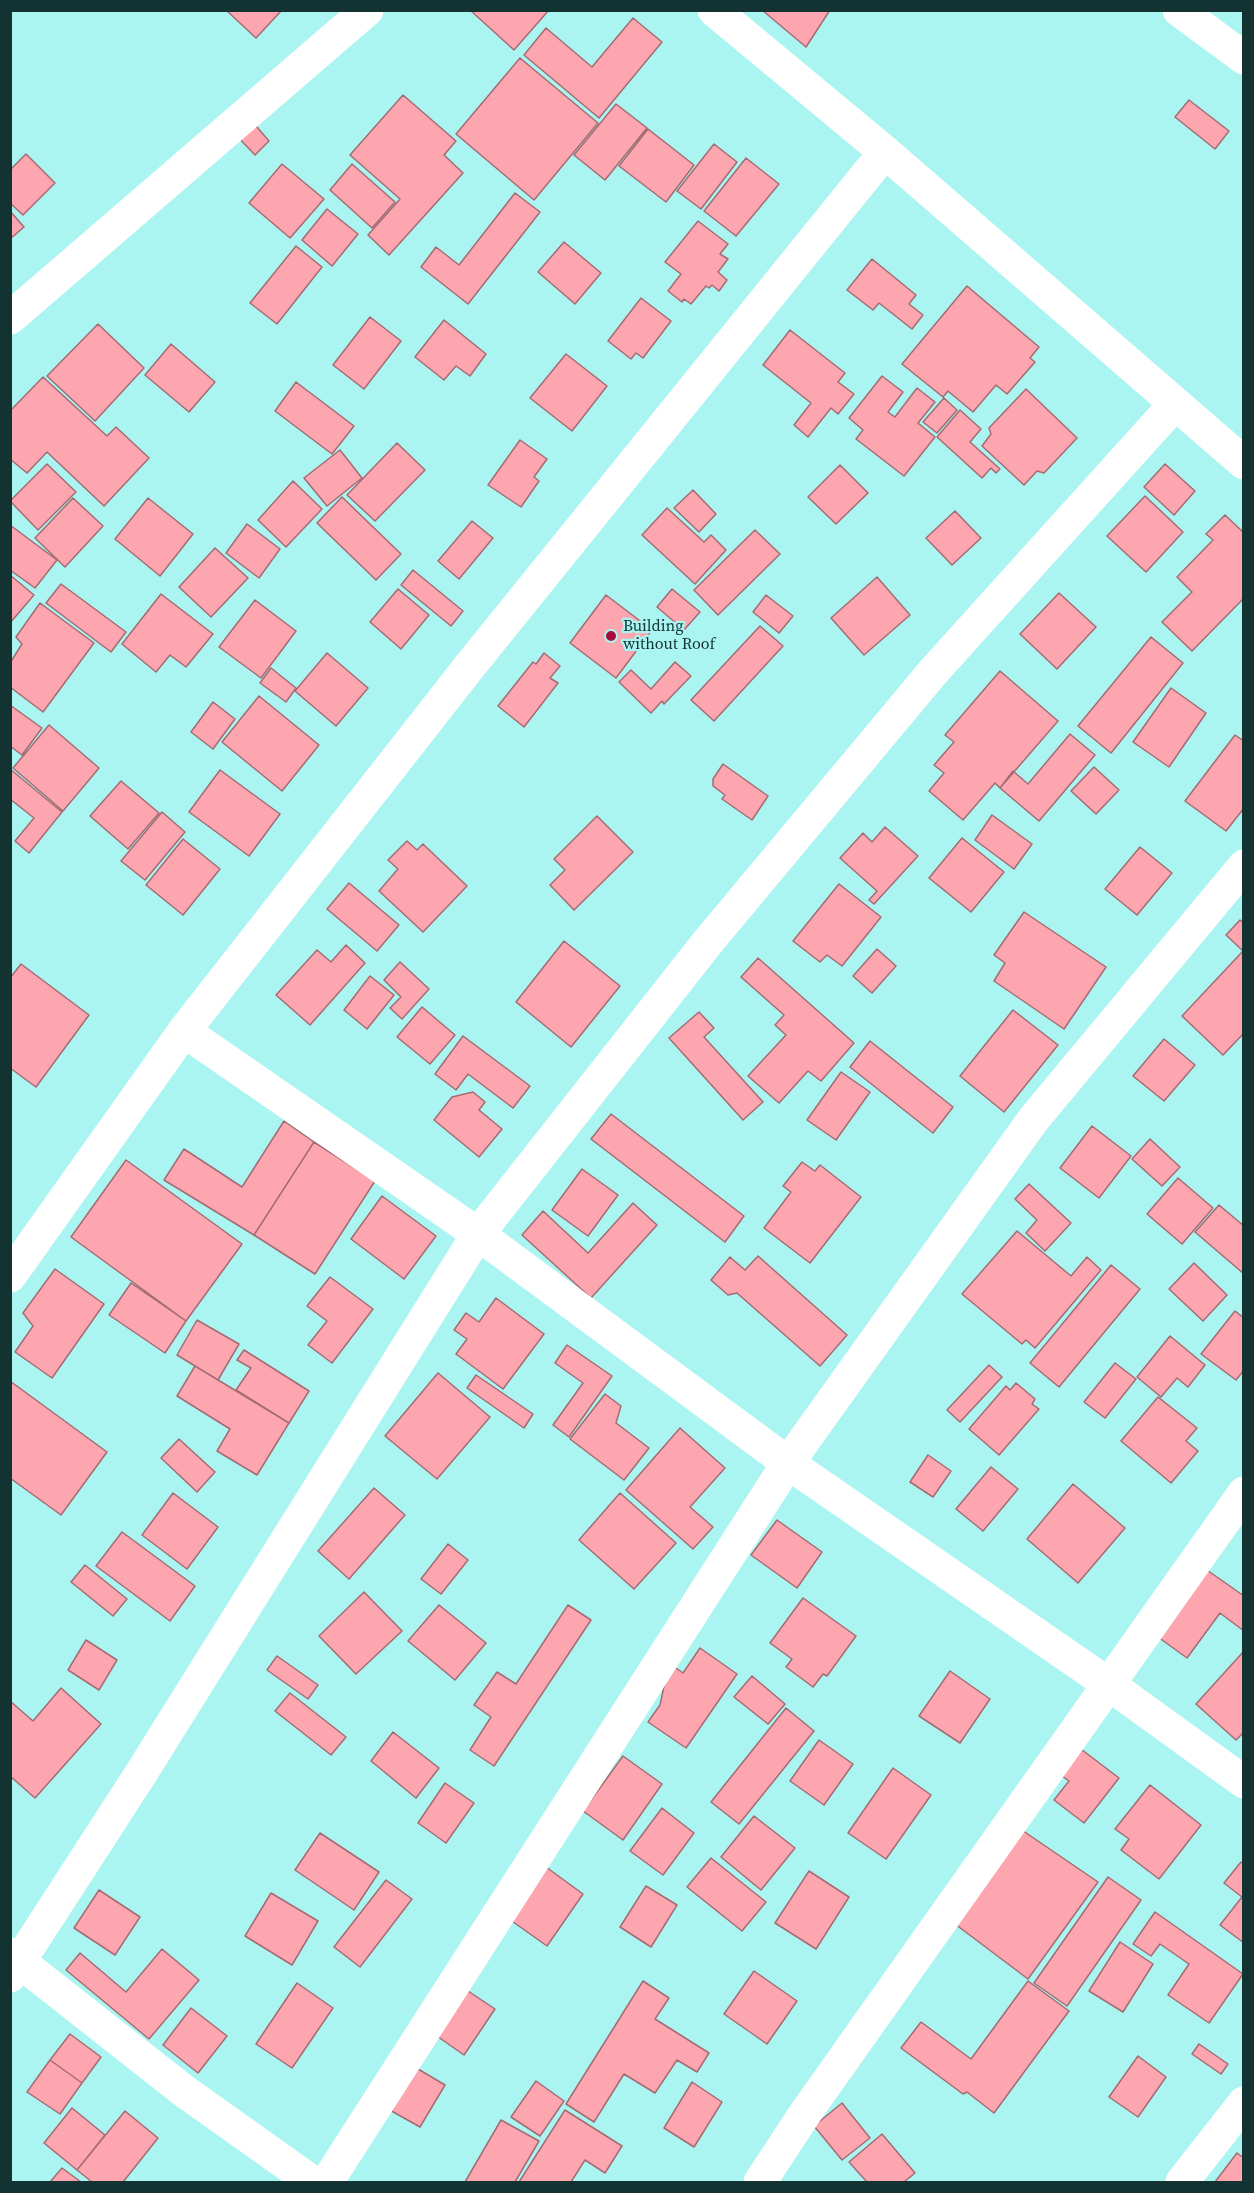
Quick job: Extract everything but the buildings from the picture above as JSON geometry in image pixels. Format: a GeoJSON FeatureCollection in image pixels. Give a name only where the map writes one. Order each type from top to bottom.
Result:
{"type":"FeatureCollection","features":[{"type":"Feature","properties":{"kind":"street"},"geometry":{"type":"LineString","coordinates":[[10,318],[367,10]]}},
{"type":"Feature","properties":{"kind":"street"},"geometry":{"type":"LineString","coordinates":[[714,10],[885,152],[1244,463]]}},
{"type":"Feature","properties":{"kind":"street"},"geometry":{"type":"LineString","coordinates":[[1200,16],[1244,58]]}},
{"type":"Feature","properties":{"kind":"street"},"geometry":{"type":"LineString","coordinates":[[10,1276],[184,1031],[469,667],[885,152]]}},
{"type":"Feature","properties":{"kind":"street"},"geometry":{"type":"LineString","coordinates":[[312,2182],[184,2091],[14,1964],[140,1775],[478,1234],[706,943],[918,690],[1175,404]]}},
{"type":"Feature","properties":{"kind":"street"},"geometry":{"type":"LineString","coordinates":[[327,2182],[788,1463],[1033,1120],[1244,866]]}},
{"type":"Feature","properties":{"kind":"street"},"geometry":{"type":"LineString","coordinates":[[184,1031],[478,1234],[788,1463],[1107,1683],[1244,1782]]}},
{"type":"Feature","properties":{"kind":"street"},"geometry":{"type":"LineString","coordinates":[[760,2182],[804,2115],[1107,1683],[1244,1493]]}},
{"type":"Feature","properties":{"kind":"street"},"geometry":{"type":"LineString","coordinates":[[1182,2182],[1244,2103]]}},
{"type":"Feature","properties":{"kind":"place","name":"Building without Roof"},"geometry":{"type":"Point","coordinates":[611,636]}}]}
